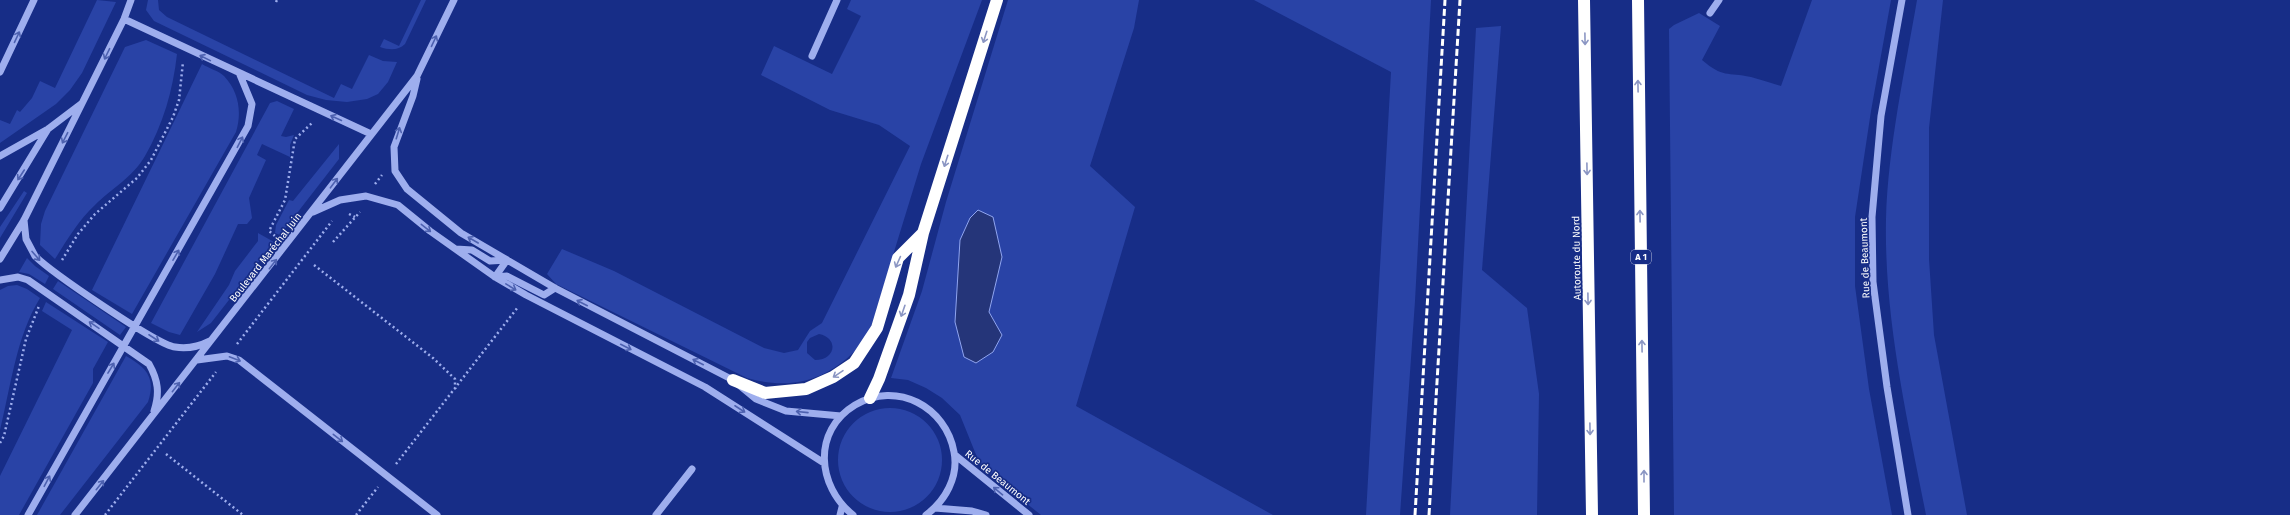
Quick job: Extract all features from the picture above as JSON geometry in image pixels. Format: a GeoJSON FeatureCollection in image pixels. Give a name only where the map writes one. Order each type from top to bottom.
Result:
{"type":"FeatureCollection","features":[{"type":"Feature","properties":{"kind":"highway"},"geometry":{"type":"LineString","coordinates":[[870,398],[879,379],[909,295],[923,233],[997,0]]}},
{"type":"Feature","properties":{"kind":"highway","name":"Autoroute du Nord"},"geometry":{"type":"LineString","coordinates":[[1584,0],[1592,515]]}},
{"type":"Feature","properties":{"kind":"highway","name":"A 1"},"geometry":{"type":"LineString","coordinates":[[1638,0],[1644,515]]}},
{"type":"Feature","properties":{"kind":"highway"},"geometry":{"type":"LineString","coordinates":[[732,380],[765,393],[806,389],[833,377],[854,363],[877,328],[898,258],[923,233]]}},
{"type":"Feature","properties":{"kind":"street"},"geometry":{"type":"LineString","coordinates":[[0,72],[34,0]]}},
{"type":"Feature","properties":{"kind":"street"},"geometry":{"type":"LineString","coordinates":[[0,259],[24,220],[83,103],[124,18],[131,0]]}},
{"type":"Feature","properties":{"kind":"street","name":"Boulevard Maréchal Juin"},"geometry":{"type":"LineString","coordinates":[[75,515],[417,76],[454,0]]}},
{"type":"Feature","properties":{"kind":"street"},"geometry":{"type":"LineString","coordinates":[[812,56],[837,0]]}},
{"type":"Feature","properties":{"kind":"street"},"geometry":{"type":"LineString","coordinates":[[1710,13],[1719,0]]}},
{"type":"Feature","properties":{"kind":"street","name":"Rue de Beaumont"},"geometry":{"type":"LineString","coordinates":[[1902,0],[1882,116],[1872,217],[1873,282],[1887,387],[1908,515]]}},
{"type":"Feature","properties":{"kind":"street"},"geometry":{"type":"LineString","coordinates":[[124,18],[240,75],[371,134]]}},
{"type":"Feature","properties":{"kind":"street"},"geometry":{"type":"LineString","coordinates":[[28,515],[248,126],[252,104],[240,75]]}},
{"type":"Feature","properties":{"kind":"street"},"geometry":{"type":"LineString","coordinates":[[417,76],[413,96],[394,147],[395,171],[407,189],[461,233],[555,288],[732,380],[756,399],[786,411],[841,416]]}},
{"type":"Feature","properties":{"kind":"street"},"geometry":{"type":"LineString","coordinates":[[0,156],[48,129],[83,103]]}},
{"type":"Feature","properties":{"kind":"street"},"geometry":{"type":"LineString","coordinates":[[0,208],[48,129]]}},
{"type":"Feature","properties":{"kind":"street"},"geometry":{"type":"LineString","coordinates":[[311,214],[340,200],[366,196],[398,205],[495,277],[526,295],[705,387],[824,463]]}},
{"type":"Feature","properties":{"kind":"street"},"geometry":{"type":"LineString","coordinates":[[24,220],[30,249],[42,263],[163,344],[174,347],[193,347],[214,338]]}},
{"type":"Feature","properties":{"kind":"street"},"geometry":{"type":"LineString","coordinates":[[456,249],[472,250],[490,261],[507,260]]}},
{"type":"Feature","properties":{"kind":"street"},"geometry":{"type":"LineString","coordinates":[[495,277],[507,260]]}},
{"type":"Feature","properties":{"kind":"street"},"geometry":{"type":"LineString","coordinates":[[495,277],[507,276],[544,295],[555,288]]}},
{"type":"Feature","properties":{"kind":"street"},"geometry":{"type":"LineString","coordinates":[[0,280],[18,277],[28,280],[124,345],[149,364],[156,378],[157,403],[152,417]]}},
{"type":"Feature","properties":{"kind":"street"},"geometry":{"type":"LineString","coordinates":[[197,360],[227,356],[239,360],[437,515]]}},
{"type":"Feature","properties":{"kind":"street"},"geometry":{"type":"LineString","coordinates":[[853,515],[842,507],[829,487],[824,463],[825,446],[831,430],[841,416],[854,405],[870,398],[886,395],[903,397],[924,405],[933,411],[944,424],[952,439],[955,455],[955,469],[951,484],[945,497],[926,515]]}},
{"type":"Feature","properties":{"kind":"street","name":"Rue de Beaumont"},"geometry":{"type":"LineString","coordinates":[[955,455],[1029,515]]}},
{"type":"Feature","properties":{"kind":"street"},"geometry":{"type":"LineString","coordinates":[[656,515],[692,468]]}},
{"type":"Feature","properties":{"kind":"street"},"geometry":{"type":"LineString","coordinates":[[840,515],[842,507]]}},
{"type":"Feature","properties":{"kind":"street"},"geometry":{"type":"LineString","coordinates":[[935,508],[972,511],[986,515]]}},
{"type":"Feature","properties":{"kind":"path"},"geometry":{"type":"LineString","coordinates":[[56,272],[78,234],[95,214],[137,178],[151,160],[173,117],[179,100],[184,48]]}},
{"type":"Feature","properties":{"kind":"path"},"geometry":{"type":"LineString","coordinates":[[269,231],[285,200],[295,139],[322,112]]}},
{"type":"Feature","properties":{"kind":"path"},"geometry":{"type":"LineString","coordinates":[[342,214],[355,217]]}},
{"type":"Feature","properties":{"kind":"path"},"geometry":{"type":"LineString","coordinates":[[105,515],[139,473],[330,222],[336,218]]}},
{"type":"Feature","properties":{"kind":"path"},"geometry":{"type":"LineString","coordinates":[[314,265],[433,358],[455,379],[456,390]]}},
{"type":"Feature","properties":{"kind":"path"},"geometry":{"type":"LineString","coordinates":[[0,443],[4,436],[26,339],[46,292]]}},
{"type":"Feature","properties":{"kind":"path"},"geometry":{"type":"LineString","coordinates":[[357,515],[386,476],[456,390],[526,295]]}},
{"type":"Feature","properties":{"kind":"path"},"geometry":{"type":"LineString","coordinates":[[166,454],[243,515]]}},
{"type":"Feature","properties":{"kind":"shaded area"},"geometry":{"type":"Polygon","coordinates":[[[97,0],[116,2],[82,73],[70,90],[56,104],[0,143],[0,120],[10,124],[17,110],[20,112],[32,98],[40,81],[55,88],[97,0]]]}},
{"type":"Feature","properties":{"kind":"shaded area"},"geometry":{"type":"Polygon","coordinates":[[[148,0],[158,0],[159,10],[167,17],[334,98],[341,84],[352,89],[369,55],[383,61],[397,62],[388,82],[378,94],[367,99],[347,102],[326,100],[307,95],[154,21],[146,10],[148,0]]]}},
{"type":"Feature","properties":{"kind":"shaded area"},"geometry":{"type":"Polygon","coordinates":[[[421,0],[426,0],[405,44],[399,48],[393,49],[380,47],[384,39],[399,46],[421,0]]]}},
{"type":"Feature","properties":{"kind":"shaded area"},"geometry":{"type":"Polygon","coordinates":[[[851,0],[982,0],[921,164],[871,327],[856,350],[844,361],[819,376],[792,383],[762,382],[747,378],[556,284],[547,274],[562,249],[614,271],[764,348],[784,353],[798,350],[810,331],[822,323],[910,146],[879,125],[830,110],[761,75],[774,46],[832,74],[861,16],[847,9],[851,0]],[[819,334],[810,338],[807,342],[807,353],[815,360],[822,359],[831,353],[832,344],[825,336],[819,334]]]}},
{"type":"Feature","properties":{"kind":"shaded area"},"geometry":{"type":"Polygon","coordinates":[[[1008,0],[1139,0],[1134,28],[1090,166],[1135,207],[1076,406],[1273,515],[1041,515],[981,467],[960,415],[942,398],[926,388],[908,380],[891,378],[922,291],[946,202],[1008,0]]]}},
{"type":"Feature","properties":{"kind":"shaded area"},"geometry":{"type":"Polygon","coordinates":[[[1254,0],[1431,0],[1415,301],[1400,515],[1366,515],[1391,72],[1254,0]]]}},
{"type":"Feature","properties":{"kind":"shaded area"},"geometry":{"type":"Polygon","coordinates":[[[1812,0],[1891,0],[1871,111],[1855,217],[1855,286],[1869,389],[1892,515],[1674,515],[1669,29],[1699,13],[1720,26],[1702,60],[1720,72],[1751,77],[1781,86],[1812,0]]]}},
{"type":"Feature","properties":{"kind":"shaded area"},"geometry":{"type":"Polygon","coordinates":[[[1917,0],[1943,0],[1929,128],[1929,259],[1934,335],[1967,515],[1926,515],[1904,405],[1889,294],[1886,256],[1887,192],[1898,109],[1917,0]]]}},
{"type":"Feature","properties":{"kind":"shaded area"},"geometry":{"type":"Polygon","coordinates":[[[1501,26],[1482,270],[1527,308],[1539,394],[1537,515],[1450,515],[1476,28],[1501,26]]]}},
{"type":"Feature","properties":{"kind":"shaded area"},"geometry":{"type":"Polygon","coordinates":[[[146,40],[177,54],[173,81],[162,120],[145,156],[140,163],[128,177],[89,211],[73,231],[55,259],[40,245],[41,224],[45,211],[125,47],[146,40]]]}},
{"type":"Feature","properties":{"kind":"shaded area"},"geometry":{"type":"Polygon","coordinates":[[[202,64],[222,74],[229,82],[238,102],[238,125],[236,132],[132,314],[92,290],[202,64]]]}},
{"type":"Feature","properties":{"kind":"shaded area"},"geometry":{"type":"Polygon","coordinates":[[[277,101],[294,109],[281,136],[286,137],[294,135],[290,145],[290,157],[262,144],[257,155],[266,160],[249,198],[252,218],[247,224],[238,224],[215,274],[180,335],[169,332],[151,323],[270,103],[277,101]]]}},
{"type":"Feature","properties":{"kind":"shaded area"},"geometry":{"type":"Polygon","coordinates":[[[339,144],[339,159],[280,235],[275,233],[276,225],[289,200],[293,201],[339,144]]]}},
{"type":"Feature","properties":{"kind":"shaded area"},"geometry":{"type":"Polygon","coordinates":[[[24,191],[27,193],[0,238],[0,227],[24,191]]]}},
{"type":"Feature","properties":{"kind":"shaded area"},"geometry":{"type":"Polygon","coordinates":[[[978,210],[993,217],[1002,257],[989,312],[1002,335],[993,352],[976,363],[964,357],[955,322],[960,240],[970,218],[978,210]]]}},
{"type":"Feature","properties":{"kind":"shaded area"},"geometry":{"type":"Polygon","coordinates":[[[258,233],[274,242],[211,323],[197,332],[229,285],[235,271],[258,241],[258,233]]]}},
{"type":"Feature","properties":{"kind":"shaded area"},"geometry":{"type":"Polygon","coordinates":[[[27,258],[49,276],[45,284],[29,274],[19,272],[27,258]]]}},
{"type":"Feature","properties":{"kind":"shaded area"},"geometry":{"type":"Polygon","coordinates":[[[58,281],[126,327],[120,335],[53,289],[58,281]]]}},
{"type":"Feature","properties":{"kind":"shaded area"},"geometry":{"type":"Polygon","coordinates":[[[17,285],[27,289],[40,298],[25,329],[20,345],[0,430],[0,290],[8,286],[17,285]]]}},
{"type":"Feature","properties":{"kind":"shaded area"},"geometry":{"type":"Polygon","coordinates":[[[46,302],[108,342],[93,369],[93,383],[19,515],[0,515],[0,476],[72,330],[42,311],[46,302]]]}},
{"type":"Feature","properties":{"kind":"shaded area"},"geometry":{"type":"Polygon","coordinates":[[[126,356],[133,360],[148,374],[151,386],[148,402],[60,515],[37,515],[126,356]]]}},
{"type":"Feature","properties":{"kind":"shaded area"},"geometry":{"type":"Polygon","coordinates":[[[890,408],[910,412],[927,423],[938,440],[942,460],[938,480],[927,497],[910,508],[890,512],[870,508],[853,497],[842,480],[838,460],[842,440],[853,423],[870,412],[890,408]]]}},
{"type":"Feature","properties":{"kind":"railway"},"geometry":{"type":"LineString","coordinates":[[1415,515],[1445,0]]}},
{"type":"Feature","properties":{"kind":"railway"},"geometry":{"type":"LineString","coordinates":[[1429,515],[1460,0]]}}]}
